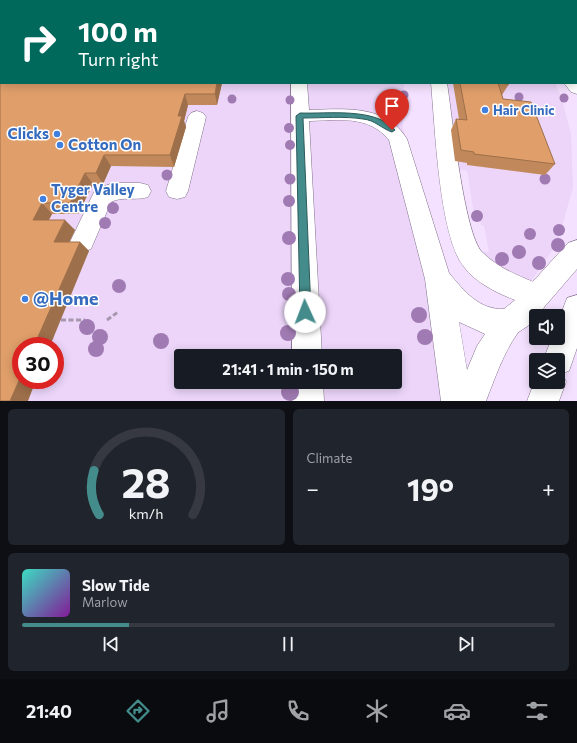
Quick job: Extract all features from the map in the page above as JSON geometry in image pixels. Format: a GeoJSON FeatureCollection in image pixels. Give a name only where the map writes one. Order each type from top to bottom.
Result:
{"type":"FeatureCollection","features":[{"type":"Feature","properties":{"kind":"street"},"geometry":{"type":"LineString","coordinates":[[299,84],[307,349]]}},
{"type":"Feature","properties":{"kind":"street"},"geometry":{"type":"LineString","coordinates":[[439,84],[449,174],[463,241],[469,255],[497,278],[523,292],[537,296]]}},
{"type":"Feature","properties":{"kind":"street"},"geometry":{"type":"LineString","coordinates":[[300,116],[365,116],[381,122],[392,130],[398,139],[438,279],[458,401]]}},
{"type":"Feature","properties":{"kind":"street"},"geometry":{"type":"LineString","coordinates":[[177,191],[197,117]]}},
{"type":"Feature","properties":{"kind":"street"},"geometry":{"type":"LineString","coordinates":[[82,242],[103,196],[113,191],[140,191]]}},
{"type":"Feature","properties":{"kind":"street"},"geometry":{"type":"LineString","coordinates":[[470,401],[488,357],[508,323],[522,312],[577,251]]}},
{"type":"Feature","properties":{"kind":"street"},"geometry":{"type":"LineString","coordinates":[[438,279],[454,299],[468,312],[487,322],[508,323]]}},
{"type":"Feature","properties":{"kind":"street"},"geometry":{"type":"LineString","coordinates":[[561,353],[577,308]]}},
{"type":"Feature","properties":{"kind":"street"},"geometry":{"type":"LineString","coordinates":[[307,389],[308,401]]}},
{"type":"Feature","properties":{"kind":"street"},"geometry":{"type":"LineString","coordinates":[[543,401],[547,389]]}},
{"type":"Feature","properties":{"kind":"path"},"geometry":{"type":"LineString","coordinates":[[107,320],[118,312]]}},
{"type":"Feature","properties":{"kind":"path"},"geometry":{"type":"LineString","coordinates":[[61,320],[85,320]]}},
{"type":"Feature","properties":{"kind":"shaded area"},"geometry":{"type":"Polygon","coordinates":[[[0,84],[404,84],[403,129],[434,223],[411,225],[439,337],[446,401],[0,401],[0,84]]]}},
{"type":"Feature","properties":{"kind":"shaded area"},"geometry":{"type":"Polygon","coordinates":[[[444,84],[555,84],[562,99],[571,134],[573,187],[558,242],[532,280],[511,281],[476,251],[489,252],[484,226],[481,225],[480,215],[474,214],[467,171],[457,169],[444,84]]]}},
{"type":"Feature","properties":{"kind":"building","name":"Tyger Valley Centre"},"geometry":{"type":"Polygon","coordinates":[[[0,84],[217,84],[215,94],[185,94],[178,116],[182,116],[170,155],[104,155],[96,173],[85,173],[70,203],[42,203],[33,220],[65,220],[54,242],[80,242],[38,337],[12,337],[12,389],[15,389],[10,401],[0,401],[0,84]]]}},
{"type":"Feature","properties":{"kind":"building"},"geometry":{"type":"Polygon","coordinates":[[[460,84],[498,84],[503,99],[531,102],[555,164],[474,154],[474,152],[461,150],[456,119],[467,120],[460,84]]]}},
{"type":"Feature","properties":{"kind":"place","name":"Hair Clinic"},"geometry":{"type":"Point","coordinates":[485,110]}},
{"type":"Feature","properties":{"kind":"place","name":"Clicks"},"geometry":{"type":"Point","coordinates":[57,134]}},
{"type":"Feature","properties":{"kind":"place","name":"Cotton On"},"geometry":{"type":"Point","coordinates":[60,145]}},
{"type":"Feature","properties":{"kind":"place","name":"Tyger Valley Centre"},"geometry":{"type":"Point","coordinates":[43,199]}},
{"type":"Feature","properties":{"kind":"place","name":"@Home"},"geometry":{"type":"Point","coordinates":[25,299]}},
{"type":"Feature","properties":{"kind":"route"},"geometry":{"type":"LineString","coordinates":[[305,312],[300,116],[365,116],[381,122],[392,130]]}}]}
